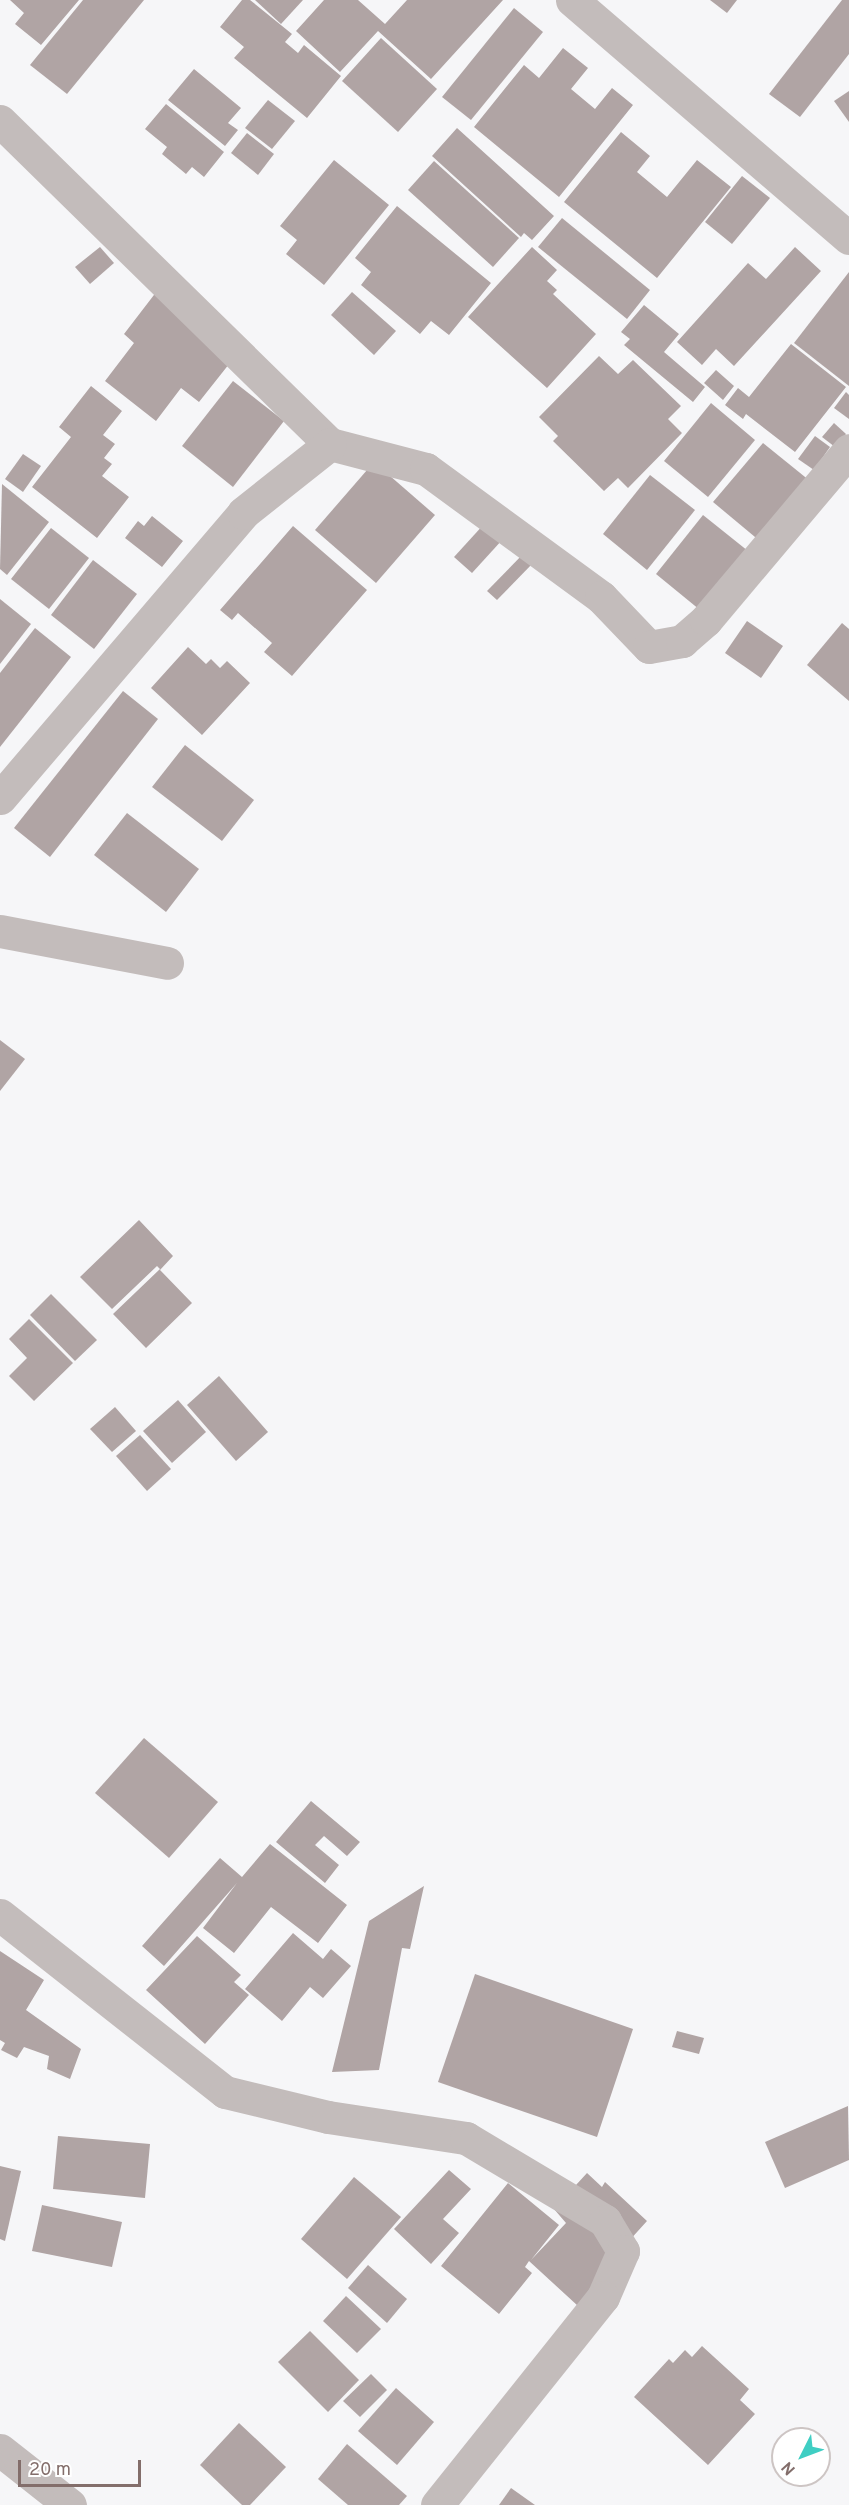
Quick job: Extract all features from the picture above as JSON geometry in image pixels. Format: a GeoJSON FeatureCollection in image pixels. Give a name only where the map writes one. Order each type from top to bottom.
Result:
{"type":"FeatureCollection","features":[{"type":"Feature","properties":{"kind":"street"},"geometry":{"type":"LineString","coordinates":[[572,0],[849,238]]}},
{"type":"Feature","properties":{"kind":"street"},"geometry":{"type":"LineString","coordinates":[[0,121],[330,444],[426,469],[601,597],[649,647],[682,641],[706,620],[849,450]]}},
{"type":"Feature","properties":{"kind":"street"},"geometry":{"type":"LineString","coordinates":[[0,798],[243,513],[330,444]]}},
{"type":"Feature","properties":{"kind":"street"},"geometry":{"type":"LineString","coordinates":[[0,931],[167,963]]}},
{"type":"Feature","properties":{"kind":"street"},"geometry":{"type":"LineString","coordinates":[[0,1915],[225,2092],[328,2118],[466,2138],[605,2221],[622,2252],[603,2297],[437,2505]]}},
{"type":"Feature","properties":{"kind":"street"},"geometry":{"type":"LineString","coordinates":[[0,2450],[70,2505]]}},
{"type":"Feature","properties":{"kind":"building"},"geometry":{"type":"Polygon","coordinates":[[[10,0],[79,0],[41,45],[15,24],[24,13],[10,0]]]}},
{"type":"Feature","properties":{"kind":"building"},"geometry":{"type":"Polygon","coordinates":[[[83,0],[144,0],[67,94],[30,65],[83,0]]]}},
{"type":"Feature","properties":{"kind":"building"},"geometry":{"type":"Polygon","coordinates":[[[242,0],[250,0],[292,34],[285,42],[298,53],[304,45],[341,76],[307,118],[234,58],[244,47],[220,27],[242,0]]]}},
{"type":"Feature","properties":{"kind":"building"},"geometry":{"type":"Polygon","coordinates":[[[255,0],[303,0],[281,24],[255,0]]]}},
{"type":"Feature","properties":{"kind":"building"},"geometry":{"type":"Polygon","coordinates":[[[324,0],[358,0],[385,24],[407,0],[503,0],[431,79],[378,31],[340,72],[296,31],[324,0]]]}},
{"type":"Feature","properties":{"kind":"building"},"geometry":{"type":"Polygon","coordinates":[[[710,0],[737,0],[727,13],[710,0]]]}},
{"type":"Feature","properties":{"kind":"building"},"geometry":{"type":"Polygon","coordinates":[[[842,0],[849,0],[849,54],[800,117],[769,94],[842,0]]]}},
{"type":"Feature","properties":{"kind":"building"},"geometry":{"type":"Polygon","coordinates":[[[514,8],[543,32],[471,120],[442,97],[514,8]]]}},
{"type":"Feature","properties":{"kind":"building"},"geometry":{"type":"Polygon","coordinates":[[[381,38],[437,89],[398,132],[342,81],[381,38]]]}},
{"type":"Feature","properties":{"kind":"building"},"geometry":{"type":"Polygon","coordinates":[[[563,48],[588,68],[571,89],[595,109],[612,88],[633,105],[559,197],[474,127],[524,65],[539,78],[563,48]]]}},
{"type":"Feature","properties":{"kind":"building"},"geometry":{"type":"Polygon","coordinates":[[[194,69],[241,108],[228,123],[238,130],[225,146],[168,100],[194,69]]]}},
{"type":"Feature","properties":{"kind":"building"},"geometry":{"type":"Polygon","coordinates":[[[849,91],[849,122],[834,101],[849,91]]]}},
{"type":"Feature","properties":{"kind":"building"},"geometry":{"type":"Polygon","coordinates":[[[268,100],[295,121],[272,149],[245,128],[268,100]]]}},
{"type":"Feature","properties":{"kind":"building"},"geometry":{"type":"Polygon","coordinates":[[[166,104],[224,152],[204,177],[192,167],[186,174],[162,154],[167,147],[145,129],[166,104]]]}},
{"type":"Feature","properties":{"kind":"building"},"geometry":{"type":"Polygon","coordinates":[[[457,128],[554,216],[532,240],[524,233],[521,237],[432,156],[457,128]]]}},
{"type":"Feature","properties":{"kind":"building"},"geometry":{"type":"Polygon","coordinates":[[[621,132],[650,156],[637,172],[667,197],[697,160],[731,187],[657,278],[564,202],[621,132]]]}},
{"type":"Feature","properties":{"kind":"building"},"geometry":{"type":"Polygon","coordinates":[[[247,133],[274,154],[258,175],[231,153],[247,133]]]}},
{"type":"Feature","properties":{"kind":"building"},"geometry":{"type":"Polygon","coordinates":[[[334,160],[389,205],[324,285],[286,254],[297,240],[280,226],[334,160]]]}},
{"type":"Feature","properties":{"kind":"building"},"geometry":{"type":"Polygon","coordinates":[[[434,161],[519,238],[493,267],[408,190],[434,161]]]}},
{"type":"Feature","properties":{"kind":"building"},"geometry":{"type":"Polygon","coordinates":[[[742,176],[770,198],[732,244],[705,222],[742,176]]]}},
{"type":"Feature","properties":{"kind":"building"},"geometry":{"type":"Polygon","coordinates":[[[397,206],[491,283],[449,335],[431,321],[420,334],[361,285],[371,272],[355,258],[397,206]]]}},
{"type":"Feature","properties":{"kind":"building"},"geometry":{"type":"Polygon","coordinates":[[[562,218],[650,290],[627,319],[538,247],[562,218]]]}},
{"type":"Feature","properties":{"kind":"building"},"geometry":{"type":"Polygon","coordinates":[[[100,247],[114,263],[90,284],[75,267],[100,247]]]}},
{"type":"Feature","properties":{"kind":"building"},"geometry":{"type":"Polygon","coordinates":[[[532,247],[557,270],[547,281],[557,290],[553,294],[596,334],[547,388],[468,317],[532,247]]]}},
{"type":"Feature","properties":{"kind":"building"},"geometry":{"type":"Polygon","coordinates":[[[795,247],[821,271],[734,366],[716,349],[702,365],[677,342],[748,263],[766,279],[795,247]]]}},
{"type":"Feature","properties":{"kind":"building"},"geometry":{"type":"Polygon","coordinates":[[[849,272],[849,386],[794,343],[849,272]]]}},
{"type":"Feature","properties":{"kind":"building"},"geometry":{"type":"Polygon","coordinates":[[[157,291],[237,354],[199,402],[181,388],[156,421],[105,381],[134,343],[124,334],[157,291]]]}},
{"type":"Feature","properties":{"kind":"building"},"geometry":{"type":"Polygon","coordinates":[[[352,292],[396,331],[374,355],[331,315],[352,292]]]}},
{"type":"Feature","properties":{"kind":"building"},"geometry":{"type":"Polygon","coordinates":[[[644,305],[679,334],[664,352],[705,387],[693,402],[624,345],[630,339],[621,332],[644,305]]]}},
{"type":"Feature","properties":{"kind":"building"},"geometry":{"type":"Polygon","coordinates":[[[791,344],[846,387],[795,452],[746,414],[743,419],[725,405],[738,388],[749,397],[791,344]]]}},
{"type":"Feature","properties":{"kind":"building"},"geometry":{"type":"Polygon","coordinates":[[[599,356],[618,374],[633,360],[681,406],[668,419],[682,433],[628,488],[618,478],[604,491],[553,441],[558,436],[539,417],[599,356]]]}},
{"type":"Feature","properties":{"kind":"building"},"geometry":{"type":"Polygon","coordinates":[[[716,370],[734,386],[723,400],[704,383],[716,370]]]}},
{"type":"Feature","properties":{"kind":"building"},"geometry":{"type":"Polygon","coordinates":[[[233,381],[284,421],[233,487],[182,446],[233,381]]]}},
{"type":"Feature","properties":{"kind":"building"},"geometry":{"type":"Polygon","coordinates":[[[91,386],[122,411],[103,435],[115,444],[104,458],[112,464],[102,476],[129,497],[97,538],[32,487],[71,437],[59,427],[91,386]]]}},
{"type":"Feature","properties":{"kind":"building"},"geometry":{"type":"Polygon","coordinates":[[[846,392],[849,395],[849,419],[834,408],[846,392]]]}},
{"type":"Feature","properties":{"kind":"building"},"geometry":{"type":"Polygon","coordinates":[[[711,403],[755,440],[708,497],[664,461],[711,403]]]}},
{"type":"Feature","properties":{"kind":"building"},"geometry":{"type":"Polygon","coordinates":[[[834,423],[846,434],[835,447],[822,437],[834,423]]]}},
{"type":"Feature","properties":{"kind":"building"},"geometry":{"type":"Polygon","coordinates":[[[815,436],[830,447],[814,470],[798,459],[815,436]]]}},
{"type":"Feature","properties":{"kind":"building"},"geometry":{"type":"Polygon","coordinates":[[[763,443],[810,481],[761,542],[713,502],[763,443]]]}},
{"type":"Feature","properties":{"kind":"building"},"geometry":{"type":"Polygon","coordinates":[[[23,454],[41,466],[23,492],[5,479],[23,454]]]}},
{"type":"Feature","properties":{"kind":"building"},"geometry":{"type":"Polygon","coordinates":[[[374,462],[435,515],[376,583],[315,530],[374,462]]]}},
{"type":"Feature","properties":{"kind":"building"},"geometry":{"type":"Polygon","coordinates":[[[650,475],[695,510],[647,570],[603,534],[650,475]]]}},
{"type":"Feature","properties":{"kind":"building"},"geometry":{"type":"Polygon","coordinates":[[[2,484],[49,522],[7,575],[0,569],[2,484]]]}},
{"type":"Feature","properties":{"kind":"building"},"geometry":{"type":"Polygon","coordinates":[[[703,515],[748,551],[700,610],[656,574],[703,515]]]}},
{"type":"Feature","properties":{"kind":"building"},"geometry":{"type":"Polygon","coordinates":[[[152,516],[183,541],[162,567],[125,538],[138,521],[144,526],[152,516]]]}},
{"type":"Feature","properties":{"kind":"building"},"geometry":{"type":"Polygon","coordinates":[[[485,523],[503,539],[472,573],[454,557],[485,523]]]}},
{"type":"Feature","properties":{"kind":"building"},"geometry":{"type":"Polygon","coordinates":[[[293,526],[367,590],[292,676],[264,652],[272,643],[238,613],[232,620],[220,610],[293,526]]]}},
{"type":"Feature","properties":{"kind":"building"},"geometry":{"type":"Polygon","coordinates":[[[51,528],[89,558],[49,609],[11,579],[51,528]]]}},
{"type":"Feature","properties":{"kind":"building"},"geometry":{"type":"Polygon","coordinates":[[[525,552],[534,562],[497,600],[487,591],[525,552]]]}},
{"type":"Feature","properties":{"kind":"building"},"geometry":{"type":"Polygon","coordinates":[[[93,560],[137,594],[94,649],[51,615],[93,560]]]}},
{"type":"Feature","properties":{"kind":"building"},"geometry":{"type":"Polygon","coordinates":[[[0,599],[31,624],[0,664],[0,599]]]}},
{"type":"Feature","properties":{"kind":"building"},"geometry":{"type":"Polygon","coordinates":[[[747,621],[783,646],[761,678],[725,653],[747,621]]]}},
{"type":"Feature","properties":{"kind":"building"},"geometry":{"type":"Polygon","coordinates":[[[842,623],[849,629],[849,701],[807,665],[842,623]]]}},
{"type":"Feature","properties":{"kind":"building"},"geometry":{"type":"Polygon","coordinates":[[[35,628],[71,657],[0,747],[0,673],[35,628]]]}},
{"type":"Feature","properties":{"kind":"building"},"geometry":{"type":"Polygon","coordinates":[[[188,647],[206,664],[211,659],[220,668],[227,661],[250,683],[202,735],[151,688],[188,647]]]}},
{"type":"Feature","properties":{"kind":"building"},"geometry":{"type":"Polygon","coordinates":[[[123,691],[158,719],[50,857],[14,828],[123,691]]]}},
{"type":"Feature","properties":{"kind":"building"},"geometry":{"type":"Polygon","coordinates":[[[185,745],[254,800],[222,841],[152,787],[185,745]]]}},
{"type":"Feature","properties":{"kind":"building"},"geometry":{"type":"Polygon","coordinates":[[[127,813],[199,869],[166,912],[94,855],[127,813]]]}},
{"type":"Feature","properties":{"kind":"building"},"geometry":{"type":"Polygon","coordinates":[[[0,1040],[25,1059],[0,1091],[0,1040]]]}},
{"type":"Feature","properties":{"kind":"building"},"geometry":{"type":"Polygon","coordinates":[[[139,1220],[173,1256],[160,1270],[192,1303],[146,1348],[113,1314],[160,1269],[157,1266],[112,1309],[80,1277],[139,1220]]]}},
{"type":"Feature","properties":{"kind":"building"},"geometry":{"type":"Polygon","coordinates":[[[51,1294],[97,1340],[75,1361],[30,1315],[51,1294]]]}},
{"type":"Feature","properties":{"kind":"building"},"geometry":{"type":"Polygon","coordinates":[[[29,1319],[73,1363],[34,1401],[9,1376],[27,1358],[9,1339],[29,1319]]]}},
{"type":"Feature","properties":{"kind":"building"},"geometry":{"type":"Polygon","coordinates":[[[219,1376],[268,1432],[236,1461],[187,1405],[219,1376]]]}},
{"type":"Feature","properties":{"kind":"building"},"geometry":{"type":"Polygon","coordinates":[[[178,1400],[206,1432],[172,1463],[143,1431],[178,1400]]]}},
{"type":"Feature","properties":{"kind":"building"},"geometry":{"type":"Polygon","coordinates":[[[115,1407],[136,1431],[112,1452],[90,1429],[115,1407]]]}},
{"type":"Feature","properties":{"kind":"building"},"geometry":{"type":"Polygon","coordinates":[[[140,1435],[171,1469],[147,1491],[116,1456],[140,1435]]]}},
{"type":"Feature","properties":{"kind":"building"},"geometry":{"type":"Polygon","coordinates":[[[144,1738],[218,1802],[169,1858],[95,1793],[144,1738]]]}},
{"type":"Feature","properties":{"kind":"building"},"geometry":{"type":"Polygon","coordinates":[[[311,1801],[360,1842],[347,1856],[324,1836],[315,1845],[339,1865],[325,1883],[276,1842],[311,1801]]]}},
{"type":"Feature","properties":{"kind":"building"},"geometry":{"type":"Polygon","coordinates":[[[270,1844],[347,1905],[318,1943],[271,1907],[234,1953],[203,1928],[237,1883],[164,1966],[142,1946],[220,1858],[242,1877],[270,1844]]]}},
{"type":"Feature","properties":{"kind":"building"},"geometry":{"type":"Polygon","coordinates":[[[424,1886],[410,1949],[402,1948],[379,2070],[332,2072],[369,1921],[424,1886]]]}},
{"type":"Feature","properties":{"kind":"building"},"geometry":{"type":"Polygon","coordinates":[[[293,1933],[323,1959],[331,1949],[351,1966],[323,1998],[310,1987],[282,2021],[245,1989],[293,1933]]]}},
{"type":"Feature","properties":{"kind":"building"},"geometry":{"type":"Polygon","coordinates":[[[197,1936],[241,1975],[234,1982],[249,1995],[205,2044],[146,1990],[197,1936]]]}},
{"type":"Feature","properties":{"kind":"building"},"geometry":{"type":"Polygon","coordinates":[[[0,1951],[44,1980],[26,2010],[81,2049],[70,2079],[47,2069],[49,2056],[24,2047],[17,2058],[1,2050],[5,2043],[0,2040],[0,1951]]]}},
{"type":"Feature","properties":{"kind":"building"},"geometry":{"type":"Polygon","coordinates":[[[475,1974],[633,2029],[597,2137],[438,2082],[475,1974]]]}},
{"type":"Feature","properties":{"kind":"building"},"geometry":{"type":"Polygon","coordinates":[[[677,2031],[704,2038],[699,2054],[672,2047],[677,2031]]]}},
{"type":"Feature","properties":{"kind":"building"},"geometry":{"type":"Polygon","coordinates":[[[848,2106],[849,2160],[785,2188],[765,2142],[848,2106]]]}},
{"type":"Feature","properties":{"kind":"building"},"geometry":{"type":"Polygon","coordinates":[[[58,2136],[150,2144],[145,2198],[53,2189],[58,2136]]]}},
{"type":"Feature","properties":{"kind":"building"},"geometry":{"type":"Polygon","coordinates":[[[0,2166],[21,2171],[5,2241],[0,2239],[0,2166]]]}},
{"type":"Feature","properties":{"kind":"building"},"geometry":{"type":"Polygon","coordinates":[[[449,2170],[471,2189],[443,2219],[459,2233],[431,2264],[394,2229],[449,2170]]]}},
{"type":"Feature","properties":{"kind":"building"},"geometry":{"type":"Polygon","coordinates":[[[587,2173],[602,2187],[605,2182],[647,2221],[609,2263],[578,2306],[529,2261],[525,2267],[532,2273],[499,2314],[441,2266],[508,2183],[559,2225],[531,2260],[566,2223],[554,2209],[587,2173]]]}},
{"type":"Feature","properties":{"kind":"building"},"geometry":{"type":"Polygon","coordinates":[[[354,2177],[401,2217],[347,2279],[301,2239],[354,2177]]]}},
{"type":"Feature","properties":{"kind":"building"},"geometry":{"type":"Polygon","coordinates":[[[42,2205],[122,2222],[112,2267],[32,2251],[42,2205]]]}},
{"type":"Feature","properties":{"kind":"building"},"geometry":{"type":"Polygon","coordinates":[[[368,2265],[407,2299],[387,2323],[348,2288],[368,2265]]]}},
{"type":"Feature","properties":{"kind":"building"},"geometry":{"type":"Polygon","coordinates":[[[346,2296],[381,2329],[357,2353],[323,2321],[346,2296]]]}},
{"type":"Feature","properties":{"kind":"building"},"geometry":{"type":"Polygon","coordinates":[[[310,2331],[359,2380],[328,2412],[278,2362],[310,2331]]]}},
{"type":"Feature","properties":{"kind":"building"},"geometry":{"type":"Polygon","coordinates":[[[702,2346],[749,2389],[740,2400],[755,2414],[708,2465],[634,2397],[669,2359],[673,2363],[685,2350],[692,2357],[702,2346]]]}},
{"type":"Feature","properties":{"kind":"building"},"geometry":{"type":"Polygon","coordinates":[[[371,2374],[387,2390],[360,2417],[343,2401],[371,2374]]]}},
{"type":"Feature","properties":{"kind":"building"},"geometry":{"type":"Polygon","coordinates":[[[396,2388],[434,2422],[397,2465],[358,2431],[396,2388]]]}},
{"type":"Feature","properties":{"kind":"building"},"geometry":{"type":"Polygon","coordinates":[[[239,2423],[286,2467],[250,2505],[242,2505],[200,2465],[239,2423]]]}},
{"type":"Feature","properties":{"kind":"building"},"geometry":{"type":"Polygon","coordinates":[[[347,2444],[407,2496],[399,2505],[348,2505],[318,2479],[347,2444]]]}},
{"type":"Feature","properties":{"kind":"building"},"geometry":{"type":"Polygon","coordinates":[[[511,2488],[535,2505],[499,2505],[511,2488]]]}}]}
